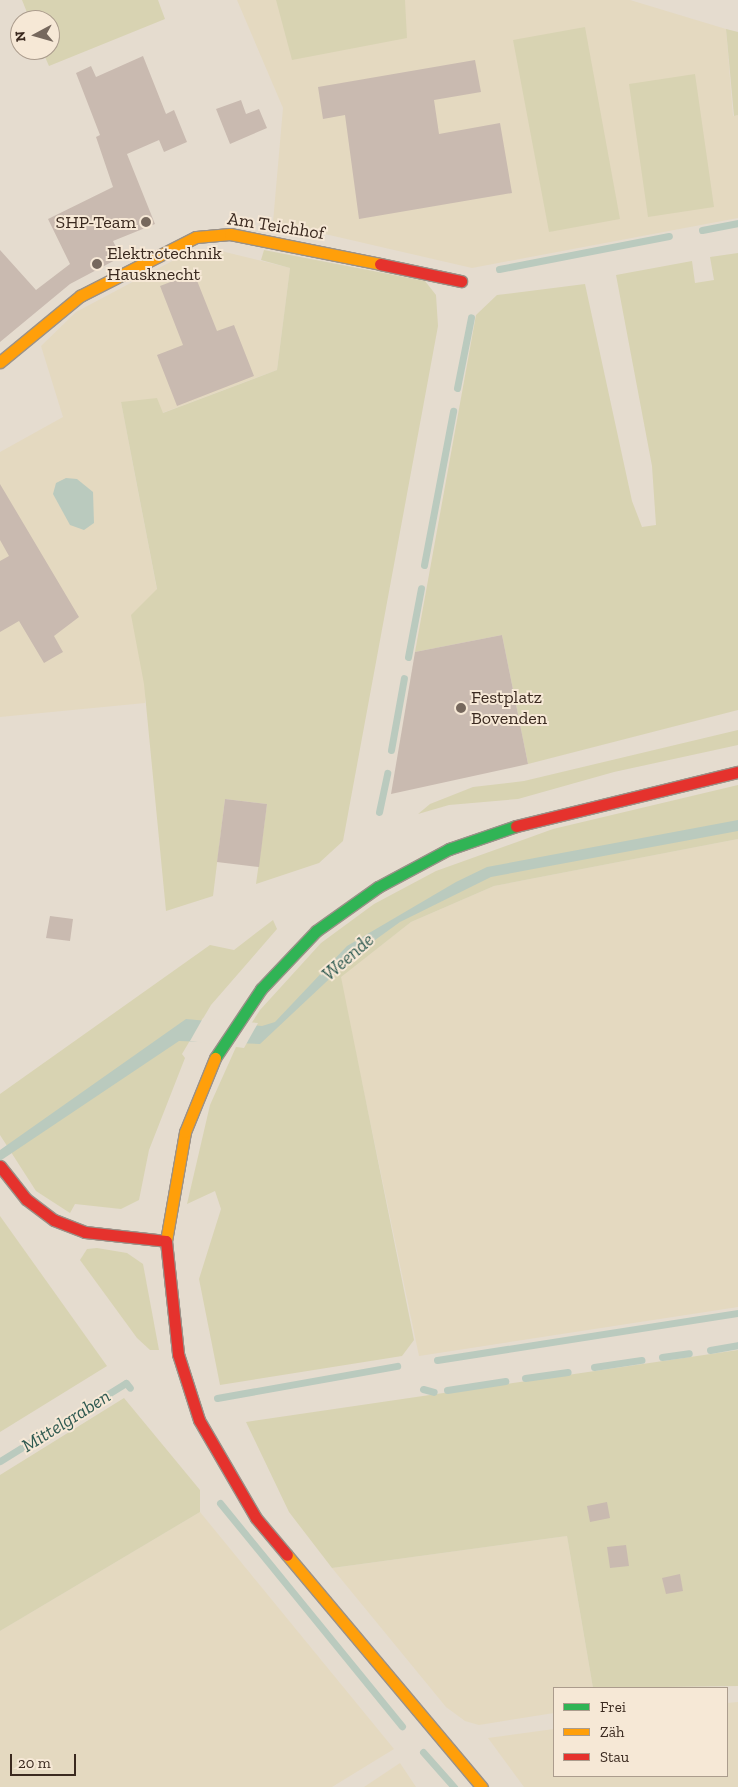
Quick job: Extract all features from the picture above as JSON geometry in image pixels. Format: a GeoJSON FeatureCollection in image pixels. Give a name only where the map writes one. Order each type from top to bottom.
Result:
{"type":"FeatureCollection","features":[{"type":"Feature","properties":{"kind":"main road","name":"Am Teichhof"},"geometry":{"type":"LineString","coordinates":[[0,362],[80,296],[196,237],[230,234],[461,281]]}},
{"type":"Feature","properties":{"kind":"main road"},"geometry":{"type":"LineString","coordinates":[[482,1787],[284,1554],[232,1484],[199,1420],[178,1354],[166,1242],[185,1132],[211,1064],[261,989],[316,931],[378,887],[449,849],[538,819],[738,772]]}},
{"type":"Feature","properties":{"kind":"main road"},"geometry":{"type":"LineString","coordinates":[[3,1170],[38,1210],[68,1226],[166,1242]]}},
{"type":"Feature","properties":{"kind":"shaded area"},"geometry":{"type":"Polygon","coordinates":[[[22,0],[158,0],[165,19],[49,66],[46,60],[60,60],[60,10],[26,10],[22,0]]]}},
{"type":"Feature","properties":{"kind":"shaded area"},"geometry":{"type":"Polygon","coordinates":[[[237,0],[630,0],[726,29],[733,116],[738,115],[738,218],[472,268],[273,222],[283,108],[237,0]]]}},
{"type":"Feature","properties":{"kind":"shaded area"},"geometry":{"type":"Polygon","coordinates":[[[276,0],[405,0],[407,38],[292,60],[276,0]]]}},
{"type":"Feature","properties":{"kind":"shaded area"},"geometry":{"type":"Polygon","coordinates":[[[585,27],[620,219],[549,232],[513,40],[585,27]]]}},
{"type":"Feature","properties":{"kind":"shaded area"},"geometry":{"type":"Polygon","coordinates":[[[726,29],[738,32],[738,115],[734,116],[726,29]]]}},
{"type":"Feature","properties":{"kind":"shaded area"},"geometry":{"type":"Polygon","coordinates":[[[695,74],[714,207],[648,217],[629,84],[695,74]]]}},
{"type":"Feature","properties":{"kind":"shaded area"},"geometry":{"type":"Polygon","coordinates":[[[213,249],[290,268],[277,370],[162,413],[121,402],[157,590],[145,703],[0,717],[0,452],[63,417],[41,346],[76,312],[191,251],[213,249]]]}},
{"type":"Feature","properties":{"kind":"shaded area"},"geometry":{"type":"Polygon","coordinates":[[[264,250],[425,281],[436,295],[438,326],[343,841],[319,863],[256,884],[267,804],[225,799],[213,896],[166,911],[144,684],[131,615],[157,589],[121,402],[157,398],[163,413],[277,370],[290,268],[261,260],[264,250]]]}},
{"type":"Feature","properties":{"kind":"shaded area"},"geometry":{"type":"Polygon","coordinates":[[[738,253],[738,710],[528,764],[502,635],[415,652],[476,315],[497,295],[585,284],[632,501],[642,527],[656,525],[652,466],[616,275],[692,261],[695,283],[714,280],[710,257],[738,253]]]}},
{"type":"Feature","properties":{"kind":"shaded area"},"geometry":{"type":"Polygon","coordinates":[[[738,730],[738,745],[614,772],[518,799],[449,805],[418,814],[430,804],[473,787],[524,781],[738,730]]]}},
{"type":"Feature","properties":{"kind":"shaded area"},"geometry":{"type":"Polygon","coordinates":[[[738,785],[738,839],[494,886],[411,922],[341,977],[414,1340],[402,1356],[220,1385],[199,1279],[221,1209],[215,1191],[187,1204],[210,1105],[236,1047],[260,1010],[321,943],[374,904],[436,871],[553,829],[738,785]]]}},
{"type":"Feature","properties":{"kind":"shaded area"},"geometry":{"type":"Polygon","coordinates":[[[738,839],[738,1307],[419,1356],[340,977],[411,922],[494,886],[738,839]]]}},
{"type":"Feature","properties":{"kind":"shaded area"},"geometry":{"type":"Polygon","coordinates":[[[273,920],[277,929],[211,1005],[182,1054],[185,1058],[149,1150],[139,1200],[121,1209],[75,1204],[70,1213],[36,1191],[0,1135],[0,1094],[210,945],[234,950],[273,920]]]}},
{"type":"Feature","properties":{"kind":"shaded area"},"geometry":{"type":"Polygon","coordinates":[[[0,1216],[107,1366],[0,1432],[0,1216]]]}},
{"type":"Feature","properties":{"kind":"shaded area"},"geometry":{"type":"Polygon","coordinates":[[[97,1248],[127,1253],[143,1264],[159,1350],[150,1350],[137,1338],[80,1260],[87,1249],[97,1248]]]}},
{"type":"Feature","properties":{"kind":"shaded area"},"geometry":{"type":"Polygon","coordinates":[[[738,1350],[738,1686],[593,1687],[567,1536],[332,1568],[289,1512],[246,1422],[738,1350]]]}},
{"type":"Feature","properties":{"kind":"shaded area"},"geometry":{"type":"Polygon","coordinates":[[[124,1398],[200,1490],[200,1512],[0,1631],[0,1475],[124,1398]]]}},
{"type":"Feature","properties":{"kind":"shaded area"},"geometry":{"type":"Polygon","coordinates":[[[200,1512],[394,1749],[332,1787],[0,1787],[0,1631],[200,1512]]]}},
{"type":"Feature","properties":{"kind":"shaded area"},"geometry":{"type":"Polygon","coordinates":[[[567,1536],[593,1687],[553,1687],[553,1713],[479,1725],[465,1721],[446,1707],[332,1568],[567,1536]]]}},
{"type":"Feature","properties":{"kind":"shaded area"},"geometry":{"type":"Polygon","coordinates":[[[738,1702],[738,1787],[524,1787],[488,1738],[553,1729],[553,1777],[728,1777],[728,1703],[738,1702]]]}},
{"type":"Feature","properties":{"kind":"shaded area"},"geometry":{"type":"Polygon","coordinates":[[[400,1763],[416,1787],[364,1787],[400,1763]]]}},
{"type":"Feature","properties":{"kind":"water"},"geometry":{"type":"Polygon","coordinates":[[[66,478],[77,479],[93,492],[94,523],[84,530],[70,525],[53,494],[56,483],[66,478]]]}},
{"type":"Feature","properties":{"kind":"water","name":"Weende"},"geometry":{"type":"Polygon","coordinates":[[[738,820],[738,831],[491,877],[400,922],[357,953],[260,1044],[179,1041],[0,1161],[0,1150],[186,1019],[262,1026],[275,1022],[347,946],[456,882],[487,867],[738,820]]]}},
{"type":"Feature","properties":{"kind":"pier"},"geometry":{"type":"Polygon","coordinates":[[[203,1018],[258,1023],[244,1048],[190,1041],[203,1018]]]}},
{"type":"Feature","properties":{"kind":"building"},"geometry":{"type":"Polygon","coordinates":[[[143,56],[166,114],[174,110],[187,142],[164,152],[159,140],[127,154],[155,224],[113,241],[121,257],[70,284],[0,342],[0,250],[36,290],[70,264],[48,219],[113,187],[96,137],[100,135],[76,73],[91,66],[96,77],[143,56]]]}},
{"type":"Feature","properties":{"kind":"building"},"geometry":{"type":"Polygon","coordinates":[[[475,60],[481,92],[434,100],[439,134],[500,123],[512,193],[359,219],[345,115],[323,119],[318,87],[475,60]]]}},
{"type":"Feature","properties":{"kind":"building"},"geometry":{"type":"Polygon","coordinates":[[[241,100],[246,114],[259,109],[267,128],[230,144],[216,109],[241,100]]]}},
{"type":"Feature","properties":{"kind":"building"},"geometry":{"type":"Polygon","coordinates":[[[194,273],[217,331],[234,325],[254,376],[177,406],[157,355],[183,345],[160,286],[194,273]]]}},
{"type":"Feature","properties":{"kind":"building"},"geometry":{"type":"Polygon","coordinates":[[[0,484],[79,617],[54,636],[63,652],[44,663],[19,621],[0,632],[0,561],[9,556],[0,540],[0,484]]]}},
{"type":"Feature","properties":{"kind":"building","name":"Festplatz Bovenden"},"geometry":{"type":"Polygon","coordinates":[[[502,635],[528,764],[391,794],[415,652],[502,635]]]}},
{"type":"Feature","properties":{"kind":"building"},"geometry":{"type":"Polygon","coordinates":[[[225,799],[267,804],[259,867],[217,862],[225,799]]]}},
{"type":"Feature","properties":{"kind":"building"},"geometry":{"type":"Polygon","coordinates":[[[50,916],[73,919],[70,941],[46,938],[50,916]]]}},
{"type":"Feature","properties":{"kind":"building"},"geometry":{"type":"Polygon","coordinates":[[[607,1502],[610,1518],[590,1522],[587,1506],[607,1502]]]}},
{"type":"Feature","properties":{"kind":"building"},"geometry":{"type":"Polygon","coordinates":[[[626,1545],[629,1566],[610,1568],[607,1547],[626,1545]]]}},
{"type":"Feature","properties":{"kind":"building"},"geometry":{"type":"Polygon","coordinates":[[[680,1574],[683,1591],[666,1594],[662,1578],[680,1574]]]}},
{"type":"Feature","properties":{"kind":"waterway"},"geometry":{"type":"LineString","coordinates":[[702,230],[738,223]]}},
{"type":"Feature","properties":{"kind":"waterway"},"geometry":{"type":"LineString","coordinates":[[499,269],[669,236]]}},
{"type":"Feature","properties":{"kind":"waterway"},"geometry":{"type":"LineString","coordinates":[[457,388],[471,317]]}},
{"type":"Feature","properties":{"kind":"waterway"},"geometry":{"type":"LineString","coordinates":[[424,565],[453,411]]}},
{"type":"Feature","properties":{"kind":"waterway"},"geometry":{"type":"LineString","coordinates":[[408,657],[421,588]]}},
{"type":"Feature","properties":{"kind":"waterway"},"geometry":{"type":"LineString","coordinates":[[391,750],[404,678]]}},
{"type":"Feature","properties":{"kind":"waterway"},"geometry":{"type":"LineString","coordinates":[[379,812],[387,773]]}},
{"type":"Feature","properties":{"kind":"waterway"},"geometry":{"type":"LineString","coordinates":[[437,1360],[738,1313]]}},
{"type":"Feature","properties":{"kind":"waterway"},"geometry":{"type":"LineString","coordinates":[[710,1350],[738,1345]]}},
{"type":"Feature","properties":{"kind":"waterway"},"geometry":{"type":"LineString","coordinates":[[662,1357],[689,1353]]}},
{"type":"Feature","properties":{"kind":"waterway"},"geometry":{"type":"LineString","coordinates":[[594,1367],[641,1360]]}},
{"type":"Feature","properties":{"kind":"waterway"},"geometry":{"type":"LineString","coordinates":[[217,1398],[397,1366]]}},
{"type":"Feature","properties":{"kind":"waterway"},"geometry":{"type":"LineString","coordinates":[[525,1378],[568,1372]]}},
{"type":"Feature","properties":{"kind":"waterway"},"geometry":{"type":"LineString","coordinates":[[447,1390],[505,1381]]}},
{"type":"Feature","properties":{"kind":"waterway","name":"Mittelgraben"},"geometry":{"type":"LineString","coordinates":[[0,1461],[126,1383],[130,1388]]}},
{"type":"Feature","properties":{"kind":"waterway"},"geometry":{"type":"LineString","coordinates":[[423,1389],[434,1392]]}},
{"type":"Feature","properties":{"kind":"waterway"},"geometry":{"type":"LineString","coordinates":[[220,1503],[402,1726]]}},
{"type":"Feature","properties":{"kind":"waterway"},"geometry":{"type":"LineString","coordinates":[[423,1752],[454,1787]]}},
{"type":"Feature","properties":{"kind":"traffic: fast"},"geometry":{"type":"LineString","coordinates":[[215,1058],[261,989],[316,931],[378,887],[449,849],[516,826]]}},
{"type":"Feature","properties":{"kind":"traffic: slow"},"geometry":{"type":"LineString","coordinates":[[0,362],[80,296],[196,237],[230,234],[380,264]]}},
{"type":"Feature","properties":{"kind":"traffic: slow"},"geometry":{"type":"LineString","coordinates":[[166,1241],[185,1132],[215,1058]]}},
{"type":"Feature","properties":{"kind":"traffic: slow"},"geometry":{"type":"LineString","coordinates":[[287,1555],[482,1787]]}},
{"type":"Feature","properties":{"kind":"traffic: jam"},"geometry":{"type":"LineString","coordinates":[[380,264],[461,281]]}},
{"type":"Feature","properties":{"kind":"traffic: jam"},"geometry":{"type":"LineString","coordinates":[[516,826],[738,772]]}},
{"type":"Feature","properties":{"kind":"traffic: jam"},"geometry":{"type":"LineString","coordinates":[[0,1166],[26,1199],[54,1220],[85,1232],[166,1241]]}},
{"type":"Feature","properties":{"kind":"traffic: jam"},"geometry":{"type":"LineString","coordinates":[[166,1241],[178,1354],[199,1420],[256,1518],[287,1555]]}},
{"type":"Feature","properties":{"kind":"place","name":"SHP-Team"},"geometry":{"type":"Point","coordinates":[146,222]}},
{"type":"Feature","properties":{"kind":"place","name":"Elektrotechnik Hausknecht"},"geometry":{"type":"Point","coordinates":[97,264]}},
{"type":"Feature","properties":{"kind":"place","name":"Festplatz Bovenden"},"geometry":{"type":"Point","coordinates":[461,708]}}]}
